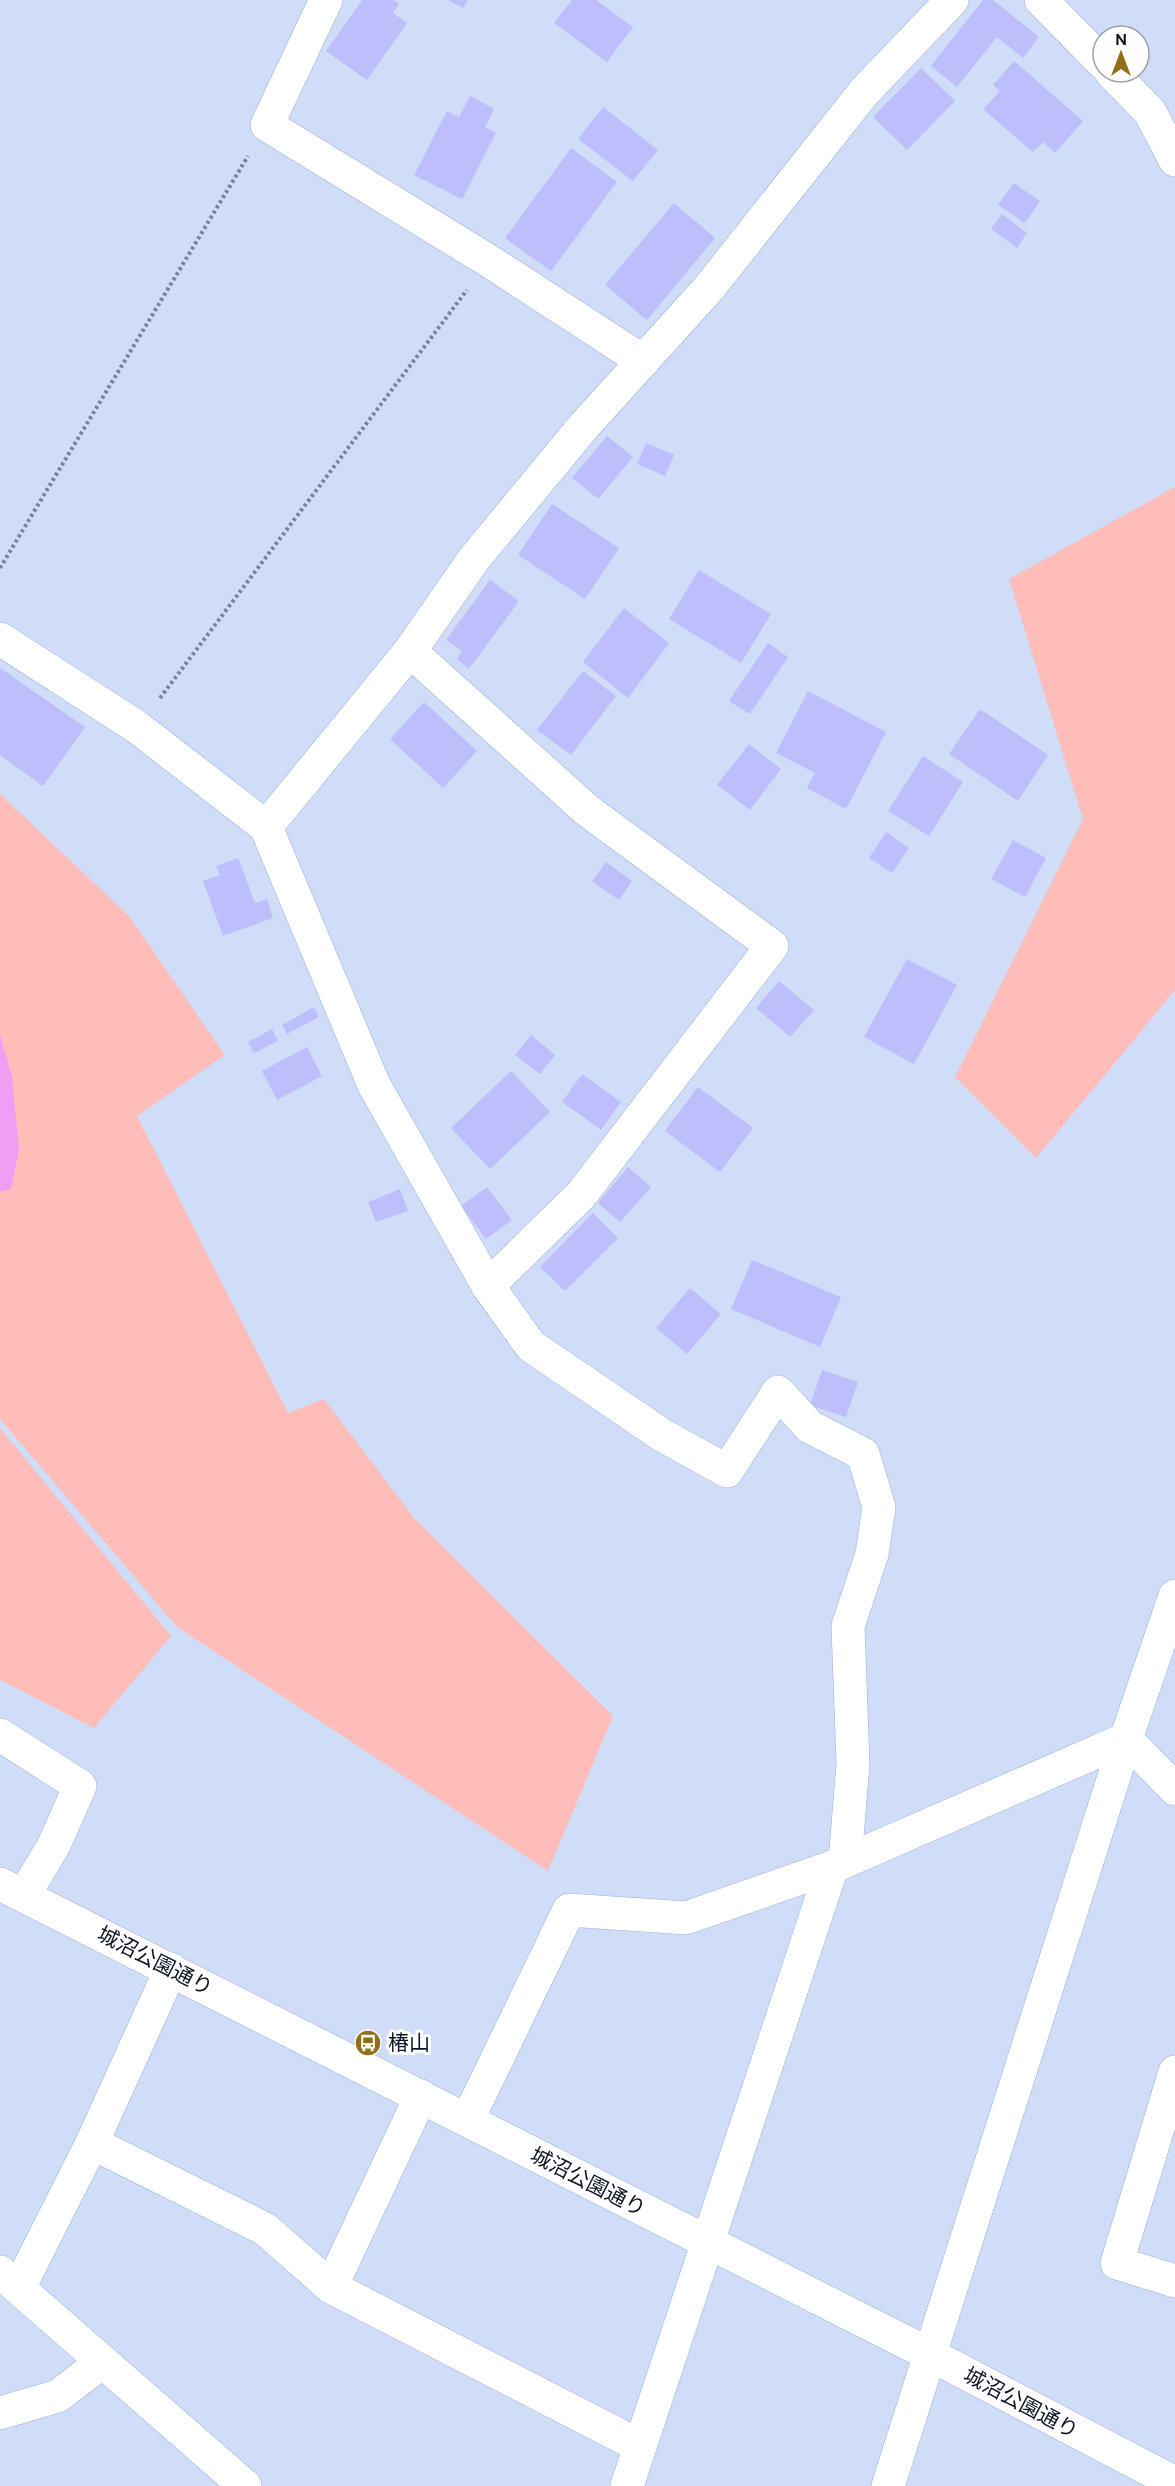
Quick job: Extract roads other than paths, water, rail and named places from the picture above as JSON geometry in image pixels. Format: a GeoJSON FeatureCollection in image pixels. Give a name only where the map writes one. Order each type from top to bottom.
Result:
{"type":"FeatureCollection","features":[{"type":"Feature","properties":{"kind":"street"},"geometry":{"type":"LineString","coordinates":[[326,0],[267,124],[489,261],[643,361]]}},
{"type":"Feature","properties":{"kind":"street"},"geometry":{"type":"LineString","coordinates":[[266,826],[410,651],[474,559],[583,427],[710,288],[864,92],[952,0]]}},
{"type":"Feature","properties":{"kind":"street"},"geometry":{"type":"LineString","coordinates":[[1041,0],[1091,51]]}},
{"type":"Feature","properties":{"kind":"street"},"geometry":{"type":"LineString","coordinates":[[1123,84],[1150,112],[1175,160]]}},
{"type":"Feature","properties":{"kind":"street"},"geometry":{"type":"LineString","coordinates":[[0,639],[137,727],[266,826],[374,1085],[488,1286],[531,1346],[662,1435],[727,1471],[778,1392],[810,1427],[863,1455],[879,1507],[872,1554],[848,1626],[854,1764],[839,1864],[627,2486]]}},
{"type":"Feature","properties":{"kind":"street"},"geometry":{"type":"LineString","coordinates":[[410,651],[588,811],[772,945],[581,1195],[488,1286]]}},
{"type":"Feature","properties":{"kind":"street"},"geometry":{"type":"LineString","coordinates":[[888,2486],[1126,1739],[1175,1596]]}},
{"type":"Feature","properties":{"kind":"street"},"geometry":{"type":"LineString","coordinates":[[0,1735],[80,1786],[54,1845],[12,1890]]}},
{"type":"Feature","properties":{"kind":"street"},"geometry":{"type":"LineString","coordinates":[[468,2120],[569,1910],[686,1918],[839,1864],[1126,1739]]}},
{"type":"Feature","properties":{"kind":"street"},"geometry":{"type":"LineString","coordinates":[[1126,1739],[1175,1789]]}},
{"type":"Feature","properties":{"kind":"street","name":"城沼公園通り"},"geometry":{"type":"LineString","coordinates":[[12,1890],[929,2354],[1141,2477],[1175,2483]]}},
{"type":"Feature","properties":{"kind":"street"},"geometry":{"type":"LineString","coordinates":[[171,1969],[92,2143],[9,2280],[101,2363],[245,2486]]}},
{"type":"Feature","properties":{"kind":"street"},"geometry":{"type":"LineString","coordinates":[[1175,2072],[1117,2263],[1175,2281]]}},
{"type":"Feature","properties":{"kind":"street"},"geometry":{"type":"LineString","coordinates":[[331,2287],[420,2096]]}},
{"type":"Feature","properties":{"kind":"street"},"geometry":{"type":"LineString","coordinates":[[92,2143],[265,2229],[331,2287],[640,2446]]}},
{"type":"Feature","properties":{"kind":"street"},"geometry":{"type":"LineString","coordinates":[[0,2413],[58,2396],[101,2363]]}},
{"type":"Feature","properties":{"kind":"place","name":"椿山"},"geometry":{"type":"Point","coordinates":[368,2043]}}]}
